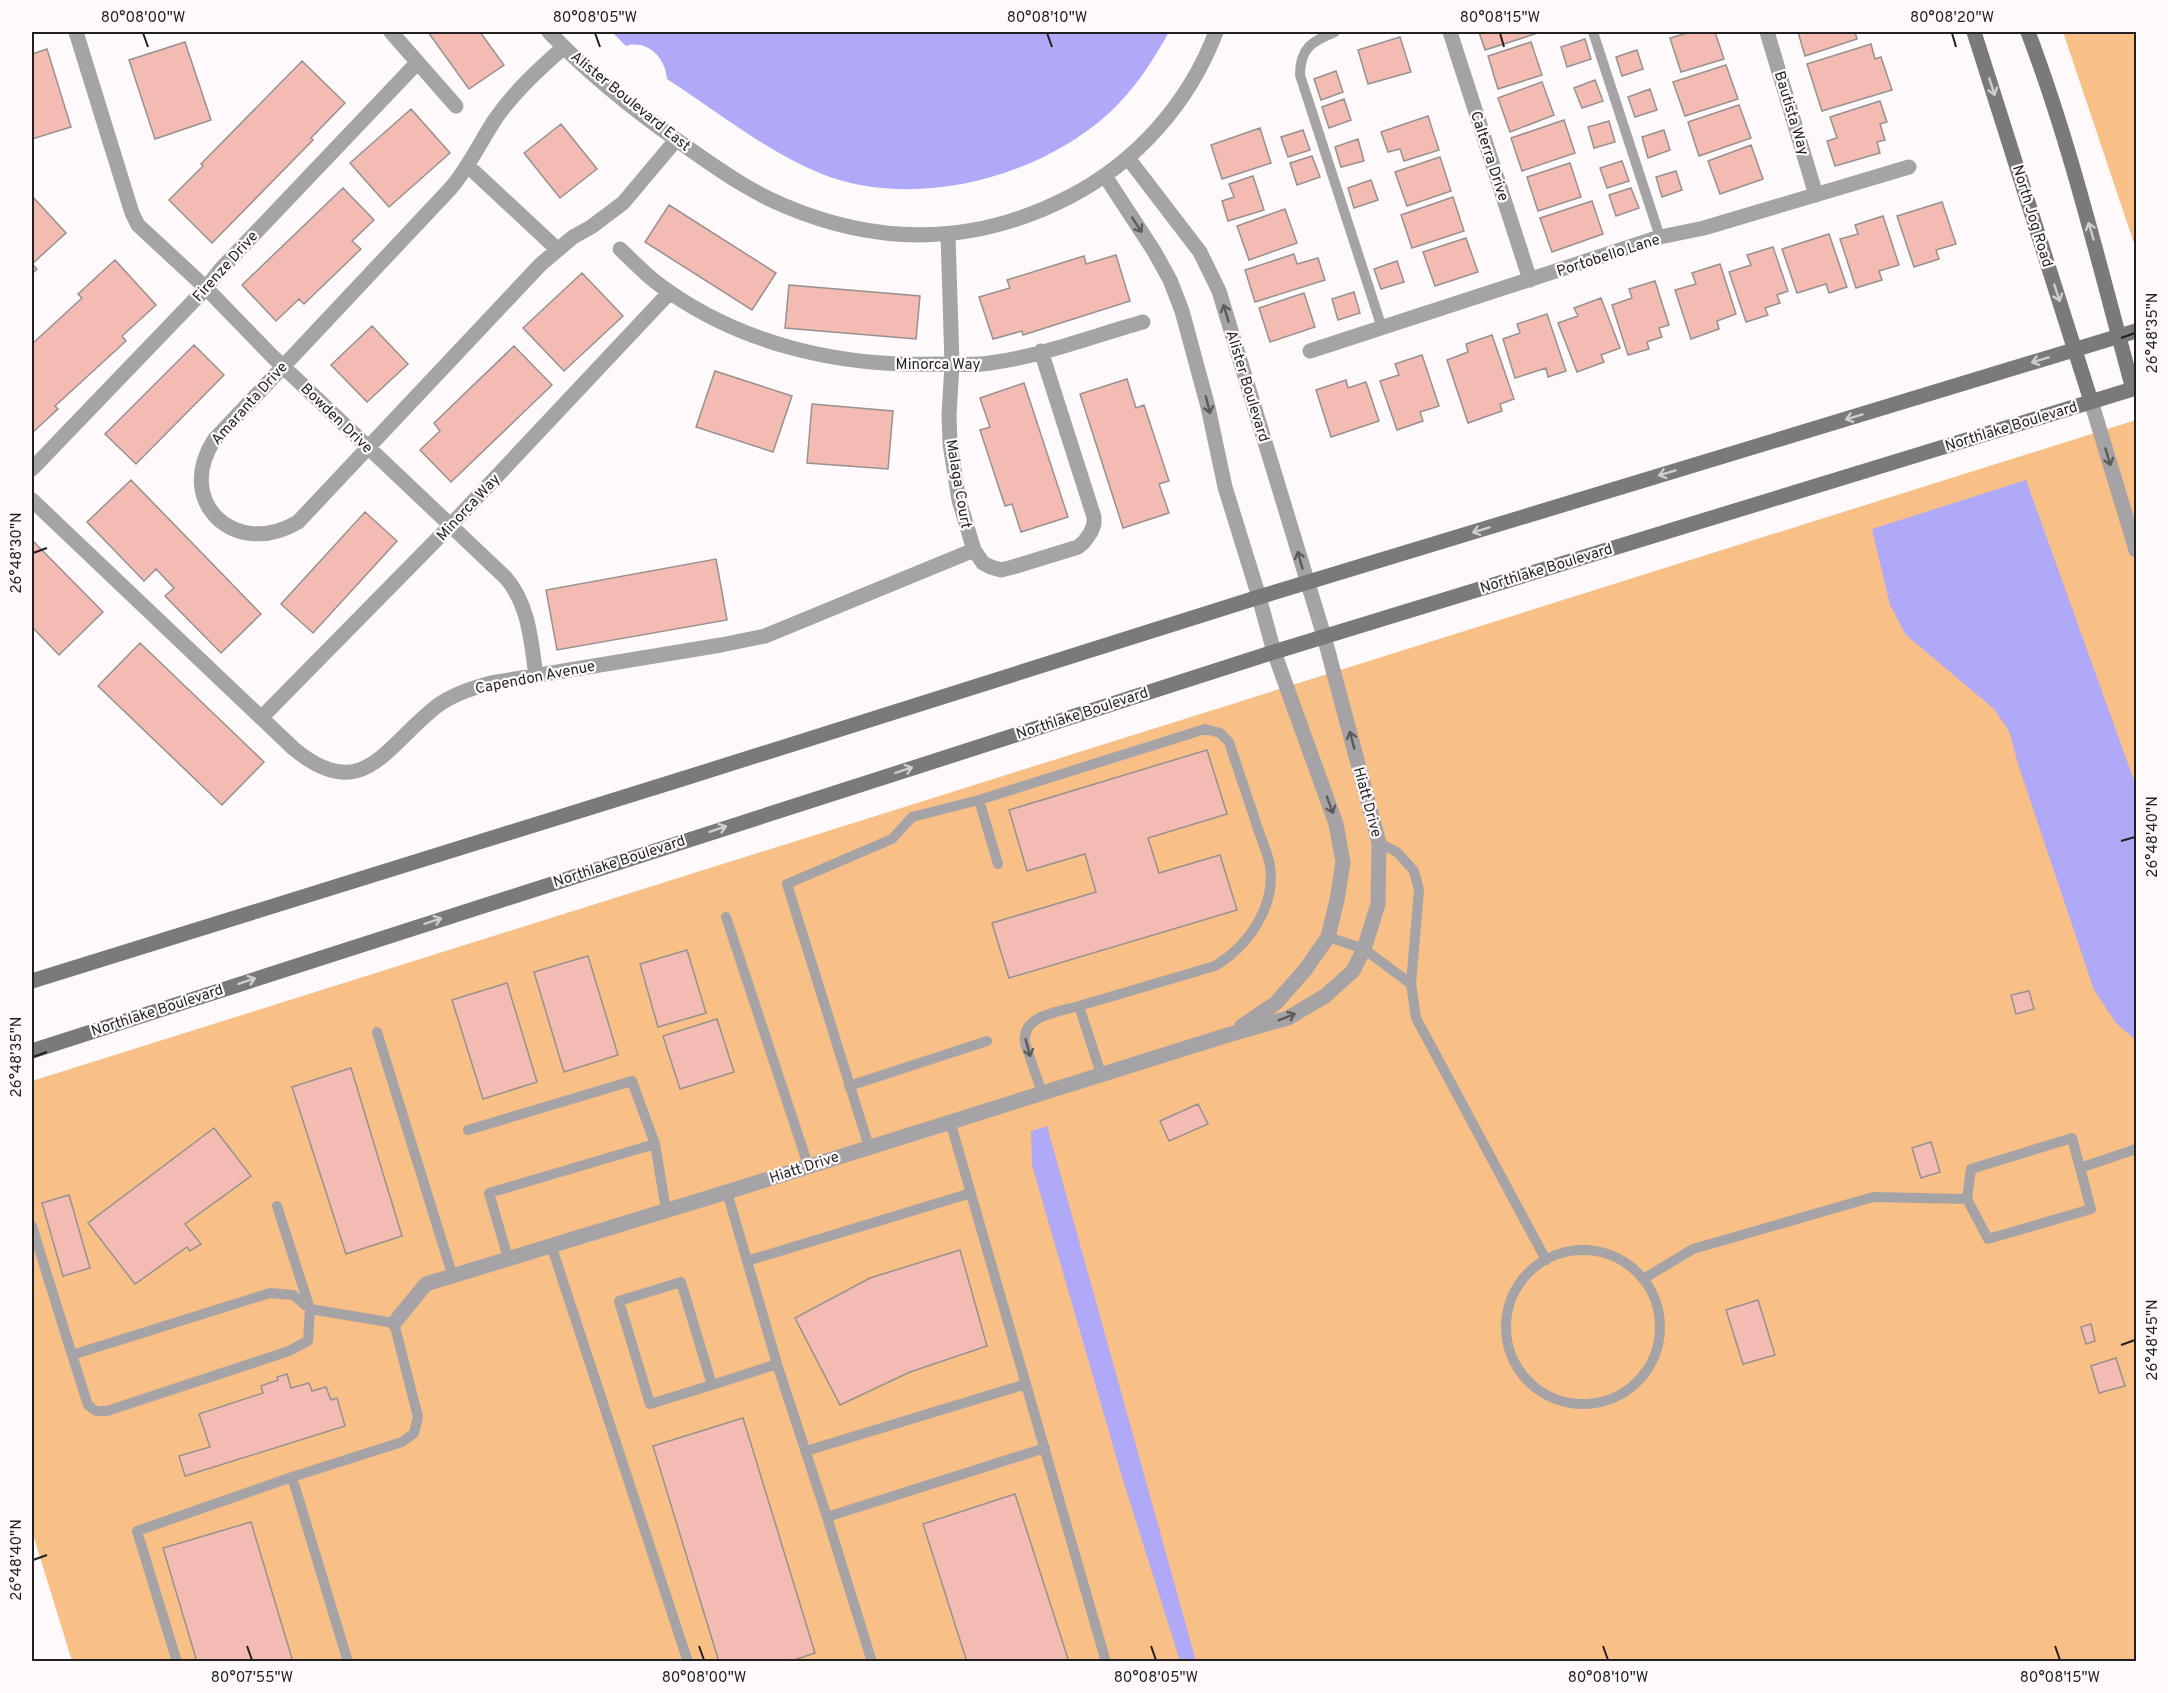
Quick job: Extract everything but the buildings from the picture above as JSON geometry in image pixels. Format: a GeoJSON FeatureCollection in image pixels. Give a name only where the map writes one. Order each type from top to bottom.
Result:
{"type":"FeatureCollection","features":[{"type":"Feature","properties":{"kind":"main road","name":"North Jog Road"},"geometry":{"type":"LineString","coordinates":[[1974,32],[2091,401]]}},
{"type":"Feature","properties":{"kind":"main road"},"geometry":{"type":"LineString","coordinates":[[2028,32],[2043,71],[2096,248],[2135,392]]}},
{"type":"Feature","properties":{"kind":"main road"},"geometry":{"type":"LineString","coordinates":[[32,981],[1260,597],[2136,331]]}},
{"type":"Feature","properties":{"kind":"main road","name":"Northlake Boulevard"},"geometry":{"type":"LineString","coordinates":[[32,1051],[1324,636],[2091,401],[2135,392]]}},
{"type":"Feature","properties":{"kind":"street","name":"Bowden Drive"},"geometry":{"type":"LineString","coordinates":[[76,32],[136,221],[282,366],[515,589],[526,616],[536,676]]}},
{"type":"Feature","properties":{"kind":"street"},"geometry":{"type":"LineString","coordinates":[[391,32],[456,106]]}},
{"type":"Feature","properties":{"kind":"street","name":"Alister Boulevard East"},"geometry":{"type":"LineString","coordinates":[[549,32],[645,117],[746,186],[783,206],[820,219],[882,233],[948,235],[991,227],[1040,213],[1084,190],[1123,163],[1165,120],[1183,95],[1203,65],[1216,32]]}},
{"type":"Feature","properties":{"kind":"street","name":"Calterra Drive"},"geometry":{"type":"LineString","coordinates":[[1450,32],[1530,280]]}},
{"type":"Feature","properties":{"kind":"street","name":"Bautista Way"},"geometry":{"type":"LineString","coordinates":[[1767,32],[1816,195]]}},
{"type":"Feature","properties":{"kind":"street","name":"Amaranta Drive"},"geometry":{"type":"LineString","coordinates":[[564,47],[528,81],[497,116],[468,166],[450,189],[214,440],[204,454],[200,481],[207,506],[223,523],[235,530],[250,534],[270,534],[298,522],[541,264],[557,249],[623,203],[676,140]]}},
{"type":"Feature","properties":{"kind":"street","name":"Firenze Drive"},"geometry":{"type":"LineString","coordinates":[[32,469],[417,63]]}},
{"type":"Feature","properties":{"kind":"street","name":"Alister Boulevard"},"geometry":{"type":"LineString","coordinates":[[1123,163],[1200,252],[1214,280],[1324,636]]}},
{"type":"Feature","properties":{"kind":"street"},"geometry":{"type":"LineString","coordinates":[[468,166],[557,249]]}},
{"type":"Feature","properties":{"kind":"street","name":"Portobello Lane"},"geometry":{"type":"LineString","coordinates":[[1310,351],[1660,237],[1704,228],[1909,167]]}},
{"type":"Feature","properties":{"kind":"street"},"geometry":{"type":"LineString","coordinates":[[1105,176],[1154,252],[1170,280],[1182,310],[1208,407],[1225,487],[1260,597],[1274,652]]}},
{"type":"Feature","properties":{"kind":"street","name":"Malaga Court"},"geometry":{"type":"LineString","coordinates":[[948,235],[950,444],[959,500],[974,550],[983,563],[1001,570],[1078,547],[1084,542],[1094,524],[1094,517],[1041,351]]}},
{"type":"Feature","properties":{"kind":"street","name":"Minorca Way"},"geometry":{"type":"LineString","coordinates":[[620,249],[656,282],[712,317],[781,346],[826,357],[903,365],[988,363],[1041,351],[1143,322]]}},
{"type":"Feature","properties":{"kind":"street","name":"Minorca Way"},"geometry":{"type":"LineString","coordinates":[[261,718],[450,526],[670,292]]}},
{"type":"Feature","properties":{"kind":"street"},"geometry":{"type":"LineString","coordinates":[[2091,401],[2136,550]]}},
{"type":"Feature","properties":{"kind":"street","name":"Capendon Avenue"},"geometry":{"type":"LineString","coordinates":[[32,500],[308,761],[335,772],[351,772],[379,761],[418,721],[439,704],[471,688],[765,636],[974,550]]}},
{"type":"Feature","properties":{"kind":"street","name":"Hiatt Drive"},"geometry":{"type":"LineString","coordinates":[[394,1323],[426,1284],[1288,1018],[1325,996],[1353,971],[1364,949],[1378,904],[1379,843],[1324,636]]}},
{"type":"Feature","properties":{"kind":"street","name":"Hiatt Drive"},"geometry":{"type":"LineString","coordinates":[[1231,1034],[1276,1003],[1305,970],[1328,937],[1343,862],[1336,824],[1274,652]]}},
{"type":"Feature","properties":{"kind":"lane"},"geometry":{"type":"LineString","coordinates":[[1335,32],[1311,44],[1304,52],[1300,63],[1300,75],[1382,328]]}},
{"type":"Feature","properties":{"kind":"lane"},"geometry":{"type":"LineString","coordinates":[[1593,32],[1660,237]]}},
{"type":"Feature","properties":{"kind":"lane"},"geometry":{"type":"LineString","coordinates":[[869,1147],[787,884],[892,839],[912,817],[979,800],[1205,729],[1220,734],[1229,742],[1270,866],[1269,895],[1256,928],[1228,958],[1215,966],[1035,1020],[1027,1026],[1025,1043],[1042,1093]]}},
{"type":"Feature","properties":{"kind":"lane"},"geometry":{"type":"LineString","coordinates":[[979,800],[998,864]]}},
{"type":"Feature","properties":{"kind":"lane"},"geometry":{"type":"LineString","coordinates":[[1379,843],[1397,852],[1414,871],[1419,890],[1411,984],[1416,1018],[1546,1260]]}},
{"type":"Feature","properties":{"kind":"lane"},"geometry":{"type":"LineString","coordinates":[[726,917],[808,1166]]}},
{"type":"Feature","properties":{"kind":"lane"},"geometry":{"type":"LineString","coordinates":[[1328,937],[1364,949],[1411,984]]}},
{"type":"Feature","properties":{"kind":"lane"},"geometry":{"type":"LineString","coordinates":[[1079,1006],[1101,1074]]}},
{"type":"Feature","properties":{"kind":"lane"},"geometry":{"type":"LineString","coordinates":[[377,1032],[453,1276]]}},
{"type":"Feature","properties":{"kind":"lane"},"geometry":{"type":"LineString","coordinates":[[849,1086],[987,1041]]}},
{"type":"Feature","properties":{"kind":"lane"},"geometry":{"type":"LineString","coordinates":[[468,1130],[632,1081],[655,1144],[666,1210]]}},
{"type":"Feature","properties":{"kind":"lane"},"geometry":{"type":"LineString","coordinates":[[951,1121],[1106,1662]]}},
{"type":"Feature","properties":{"kind":"lane"},"geometry":{"type":"LineString","coordinates":[[2072,1138],[2091,1209],[1990,1239],[1967,1199],[1971,1168],[2072,1138]]}},
{"type":"Feature","properties":{"kind":"lane"},"geometry":{"type":"LineString","coordinates":[[508,1258],[489,1193],[655,1144]]}},
{"type":"Feature","properties":{"kind":"lane"},"geometry":{"type":"LineString","coordinates":[[2080,1168],[2136,1149]]}},
{"type":"Feature","properties":{"kind":"lane"},"geometry":{"type":"LineString","coordinates":[[727,1192],[777,1364],[872,1662]]}},
{"type":"Feature","properties":{"kind":"lane"},"geometry":{"type":"LineString","coordinates":[[747,1261],[971,1193]]}},
{"type":"Feature","properties":{"kind":"lane"},"geometry":{"type":"LineString","coordinates":[[1643,1279],[1693,1249],[1873,1197],[1967,1199]]}},
{"type":"Feature","properties":{"kind":"lane"},"geometry":{"type":"LineString","coordinates":[[32,1226],[88,1405],[96,1411],[107,1411],[289,1351],[308,1341],[310,1309],[277,1206]]}},
{"type":"Feature","properties":{"kind":"lane"},"geometry":{"type":"LineString","coordinates":[[551,1245],[688,1662]]}},
{"type":"Feature","properties":{"kind":"lane"},"geometry":{"type":"LineString","coordinates":[[1587,1251],[1614,1257],[1643,1279],[1653,1296],[1659,1316],[1659,1341],[1648,1369],[1637,1382],[1623,1393],[1606,1401],[1573,1404],[1547,1395],[1524,1376],[1513,1360],[1506,1334],[1509,1308],[1516,1290],[1532,1270],[1546,1260],[1563,1253],[1587,1251]]}},
{"type":"Feature","properties":{"kind":"lane"},"geometry":{"type":"LineString","coordinates":[[712,1385],[681,1282],[619,1301],[651,1404],[712,1385],[777,1364]]}},
{"type":"Feature","properties":{"kind":"lane"},"geometry":{"type":"LineString","coordinates":[[72,1355],[270,1293],[292,1295],[310,1309],[394,1323],[418,1417],[414,1433],[402,1442],[292,1476],[137,1531],[177,1662]]}},
{"type":"Feature","properties":{"kind":"lane"},"geometry":{"type":"LineString","coordinates":[[806,1451],[1026,1384]]}},
{"type":"Feature","properties":{"kind":"lane"},"geometry":{"type":"LineString","coordinates":[[827,1518],[1045,1448]]}},
{"type":"Feature","properties":{"kind":"lane"},"geometry":{"type":"LineString","coordinates":[[292,1476],[348,1662]]}},
{"type":"Feature","properties":{"kind":"shaded area"},"geometry":{"type":"Polygon","coordinates":[[[612,32],[1169,32],[1141,76],[1107,115],[1078,137],[1045,156],[1009,171],[972,182],[933,188],[895,189],[857,184],[822,174],[781,154],[667,79],[663,64],[654,52],[642,45],[626,46],[612,32]]]}},
{"type":"Feature","properties":{"kind":"shaded area"},"geometry":{"type":"Polygon","coordinates":[[[2063,32],[2136,32],[2136,247],[2135,246],[2063,32]]]}},
{"type":"Feature","properties":{"kind":"shaded area"},"geometry":{"type":"Polygon","coordinates":[[[2136,420],[2136,1661],[72,1661],[32,1531],[32,1081],[2136,420]]]}},
{"type":"Feature","properties":{"kind":"shaded area"},"geometry":{"type":"Polygon","coordinates":[[[2026,480],[2136,786],[2136,1040],[2116,1023],[2094,990],[2009,731],[1994,709],[1906,635],[1890,605],[1872,529],[2026,480]]]}},
{"type":"Feature","properties":{"kind":"shaded area"},"geometry":{"type":"Polygon","coordinates":[[[1047,1126],[1196,1661],[1180,1661],[1122,1477],[1032,1165],[1031,1131],[1047,1126]]]}}]}
